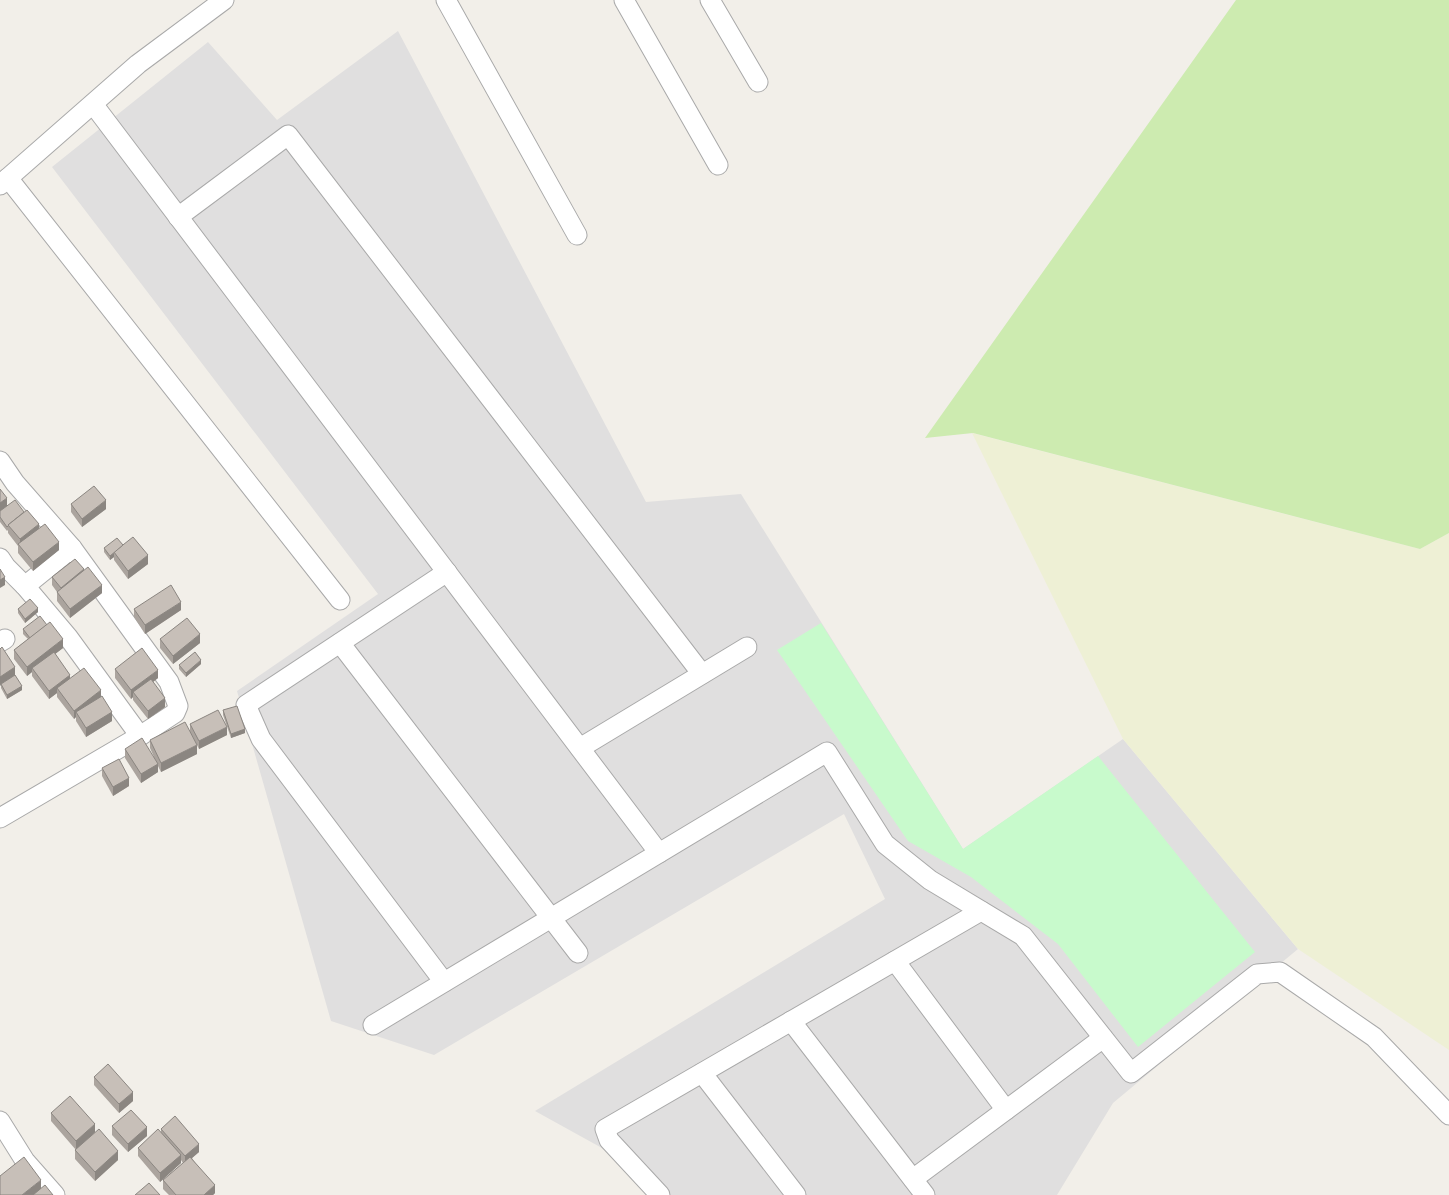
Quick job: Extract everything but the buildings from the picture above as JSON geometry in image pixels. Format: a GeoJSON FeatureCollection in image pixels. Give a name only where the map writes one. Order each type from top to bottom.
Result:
{"type":"FeatureCollection","features":[{"type":"Feature","properties":{"kind":"street"},"geometry":{"type":"LineString","coordinates":[[224,0],[138,64],[4,182],[340,600]]}},
{"type":"Feature","properties":{"kind":"street"},"geometry":{"type":"LineString","coordinates":[[446,0],[577,235]]}},
{"type":"Feature","properties":{"kind":"street"},"geometry":{"type":"LineString","coordinates":[[624,0],[718,165]]}},
{"type":"Feature","properties":{"kind":"street"},"geometry":{"type":"LineString","coordinates":[[710,0],[758,82]]}},
{"type":"Feature","properties":{"kind":"street"},"geometry":{"type":"LineString","coordinates":[[93,104],[659,852]]}},
{"type":"Feature","properties":{"kind":"street"},"geometry":{"type":"LineString","coordinates":[[178,217],[288,135],[702,674]]}},
{"type":"Feature","properties":{"kind":"street"},"geometry":{"type":"LineString","coordinates":[[0,461],[15,483],[72,548],[169,682],[178,706],[175,713],[140,736],[0,818]]}},
{"type":"Feature","properties":{"kind":"street"},"geometry":{"type":"LineString","coordinates":[[25,586],[72,548]]}},
{"type":"Feature","properties":{"kind":"street"},"geometry":{"type":"LineString","coordinates":[[0,558],[68,637],[140,736]]}},
{"type":"Feature","properties":{"kind":"street"},"geometry":{"type":"LineString","coordinates":[[444,982],[261,739],[246,705],[447,572]]}},
{"type":"Feature","properties":{"kind":"street"},"geometry":{"type":"LineString","coordinates":[[340,642],[578,953]]}},
{"type":"Feature","properties":{"kind":"street"},"geometry":{"type":"LineString","coordinates":[[580,748],[747,647]]}},
{"type":"Feature","properties":{"kind":"street"},"geometry":{"type":"LineString","coordinates":[[373,1025],[827,752],[885,844],[930,880],[1023,936],[1131,1073],[1257,974],[1280,972],[1374,1036],[1449,1115]]}},
{"type":"Feature","properties":{"kind":"street"},"geometry":{"type":"LineString","coordinates":[[660,1195],[609,1140],[605,1129],[981,911]]}},
{"type":"Feature","properties":{"kind":"street"},"geometry":{"type":"LineString","coordinates":[[895,961],[1006,1110]]}},
{"type":"Feature","properties":{"kind":"street"},"geometry":{"type":"LineString","coordinates":[[791,1021],[925,1195]]}},
{"type":"Feature","properties":{"kind":"street"},"geometry":{"type":"LineString","coordinates":[[913,1179],[1103,1038]]}},
{"type":"Feature","properties":{"kind":"street"},"geometry":{"type":"LineString","coordinates":[[702,1073],[796,1195]]}},
{"type":"Feature","properties":{"kind":"street"},"geometry":{"type":"LineString","coordinates":[[0,1121],[25,1161],[55,1195]]}},
{"type":"Feature","properties":{"kind":"shaded area"},"geometry":{"type":"Polygon","coordinates":[[[398,31],[646,502],[741,494],[963,849],[1123,739],[1298,949],[1113,1103],[1057,1195],[651,1195],[620,1158],[535,1111],[885,899],[844,814],[434,1055],[331,1021],[237,691],[378,594],[52,167],[208,42],[277,120],[398,31]]]}},
{"type":"Feature","properties":{"kind":"green space"},"geometry":{"type":"Polygon","coordinates":[[[1236,0],[1449,0],[1449,533],[1420,549],[973,433],[925,438],[1236,0]]]}},
{"type":"Feature","properties":{"kind":"green space"},"geometry":{"type":"Polygon","coordinates":[[[972,433],[1420,549],[1449,533],[1449,1050],[1298,949],[1123,739],[972,433]]]}},
{"type":"Feature","properties":{"kind":"green space"},"geometry":{"type":"Polygon","coordinates":[[[821,623],[963,849],[1098,756],[1255,952],[1138,1047],[1058,944],[971,877],[908,841],[777,650],[821,623]]]}}]}
